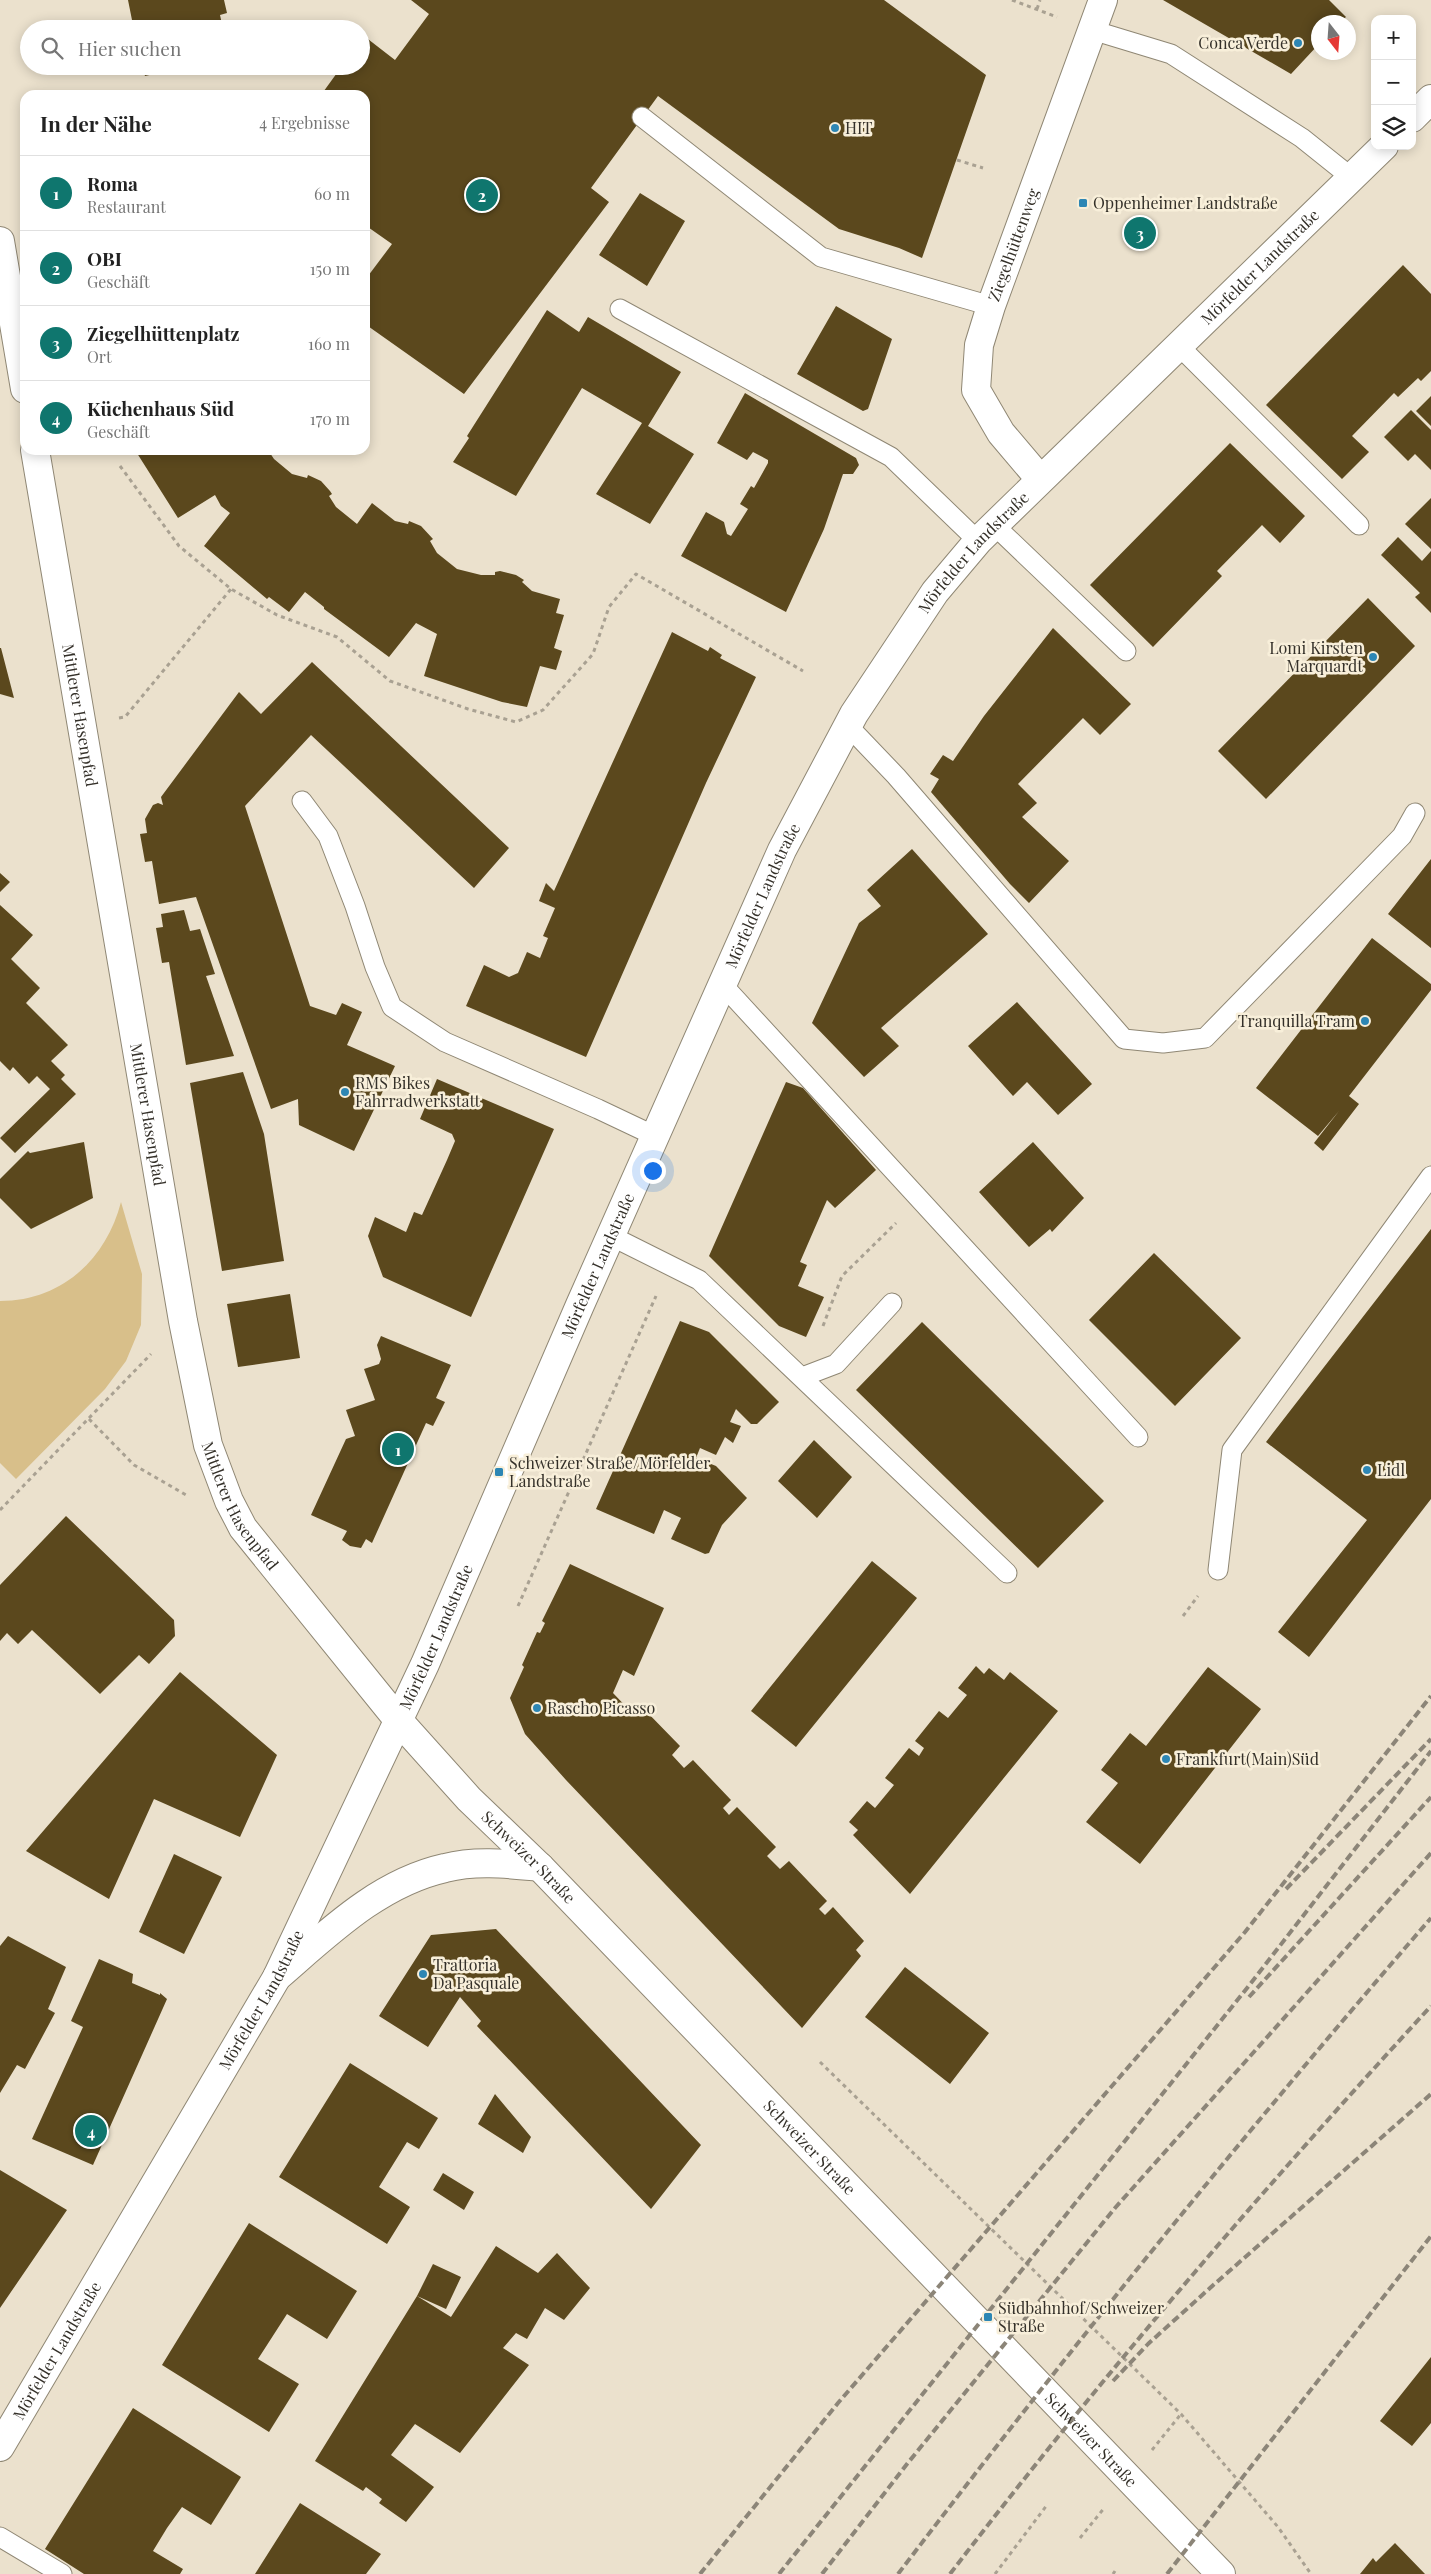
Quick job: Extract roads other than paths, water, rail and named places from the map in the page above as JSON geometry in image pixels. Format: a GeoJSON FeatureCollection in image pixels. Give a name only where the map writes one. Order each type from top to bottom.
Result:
{"type":"FeatureCollection","features":[{"type":"Feature","properties":{"kind":"street","name":"Ziegelhüttenweg"},"geometry":{"type":"LineString","coordinates":[[1040,479],[1001,433],[976,390],[979,345],[991,306],[1103,0]]}},
{"type":"Feature","properties":{"kind":"street"},"geometry":{"type":"LineString","coordinates":[[1416,114],[1431,99]]}},
{"type":"Feature","properties":{"kind":"street","name":"Mörfelder Landstraße"},"geometry":{"type":"LineString","coordinates":[[0,2447],[277,1977],[399,1721],[654,1136],[782,850],[846,729],[935,592],[986,533],[1380,150]]}},
{"type":"Feature","properties":{"kind":"street"},"geometry":{"type":"LineString","coordinates":[[0,241],[20,359]]}},
{"type":"Feature","properties":{"kind":"street","name":"Mittlerer Hasenpfad"},"geometry":{"type":"LineString","coordinates":[[36,455],[182,1321],[208,1445],[229,1500],[243,1528],[399,1721]]}},
{"type":"Feature","properties":{"kind":"street","name":"Schweizer Straße"},"geometry":{"type":"LineString","coordinates":[[399,1721],[469,1800],[540,1867],[974,2316],[1103,2454],[1222,2574]]}},
{"type":"Feature","properties":{"kind":"street"},"geometry":{"type":"LineString","coordinates":[[277,1977],[332,1929],[375,1898],[403,1882],[445,1868],[487,1863],[540,1867]]}},
{"type":"Feature","properties":{"kind":"lane"},"geometry":{"type":"LineString","coordinates":[[1092,30],[1171,54],[1302,138],[1352,178]]}},
{"type":"Feature","properties":{"kind":"lane"},"geometry":{"type":"LineString","coordinates":[[642,117],[821,257],[991,306]]}},
{"type":"Feature","properties":{"kind":"lane"},"geometry":{"type":"LineString","coordinates":[[620,309],[891,457],[986,533],[1126,650]]}},
{"type":"Feature","properties":{"kind":"lane"},"geometry":{"type":"LineString","coordinates":[[1179,346],[1359,525]]}},
{"type":"Feature","properties":{"kind":"lane"},"geometry":{"type":"LineString","coordinates":[[846,729],[853,731],[896,776],[1124,1039],[1163,1043],[1205,1038],[1402,836],[1415,813]]}},
{"type":"Feature","properties":{"kind":"lane"},"geometry":{"type":"LineString","coordinates":[[302,801],[328,836],[355,906],[375,967],[392,1007],[445,1042],[598,1109],[654,1136]]}},
{"type":"Feature","properties":{"kind":"lane"},"geometry":{"type":"LineString","coordinates":[[722,984],[1138,1436]]}},
{"type":"Feature","properties":{"kind":"lane"},"geometry":{"type":"LineString","coordinates":[[1218,1570],[1232,1450],[1431,1176]]}},
{"type":"Feature","properties":{"kind":"lane"},"geometry":{"type":"LineString","coordinates":[[611,1236],[699,1280],[1007,1573]]}},
{"type":"Feature","properties":{"kind":"lane"},"geometry":{"type":"LineString","coordinates":[[802,1377],[836,1364],[892,1303]]}},
{"type":"Feature","properties":{"kind":"lane"},"geometry":{"type":"LineString","coordinates":[[0,2537],[62,2574]]}},
{"type":"Feature","properties":{"kind":"railway"},"geometry":{"type":"LineString","coordinates":[[700,2574],[838,2403],[1245,1932],[1431,1696]]}},
{"type":"Feature","properties":{"kind":"railway"},"geometry":{"type":"LineString","coordinates":[[1286,1889],[1431,1739]]}},
{"type":"Feature","properties":{"kind":"railway"},"geometry":{"type":"LineString","coordinates":[[779,2574],[1251,1983],[1431,1751]]}},
{"type":"Feature","properties":{"kind":"railway"},"geometry":{"type":"LineString","coordinates":[[1249,1997],[1431,1797]]}},
{"type":"Feature","properties":{"kind":"railway"},"geometry":{"type":"LineString","coordinates":[[822,2574],[907,2464],[1115,2208],[1431,1853]]}},
{"type":"Feature","properties":{"kind":"railway"},"geometry":{"type":"LineString","coordinates":[[898,2574],[1027,2407],[1159,2242],[1431,1918]]}},
{"type":"Feature","properties":{"kind":"railway"},"geometry":{"type":"LineString","coordinates":[[950,2574],[1065,2428],[1184,2285],[1306,2144],[1431,2006]]}},
{"type":"Feature","properties":{"kind":"railway"},"geometry":{"type":"LineString","coordinates":[[1113,2381],[1148,2344],[1210,2288],[1431,2094]]}},
{"type":"Feature","properties":{"kind":"railway"},"geometry":{"type":"LineString","coordinates":[[1167,2574],[1431,2236]]}},
{"type":"Feature","properties":{"kind":"place","name":"Conca Verde"},"geometry":{"type":"Point","coordinates":[1298,43]}},
{"type":"Feature","properties":{"kind":"place","name":"HIT"},"geometry":{"type":"Point","coordinates":[835,128]}},
{"type":"Feature","properties":{"kind":"place","name":"OBI"},"geometry":{"type":"Point","coordinates":[482,195]}},
{"type":"Feature","properties":{"kind":"place","name":"Oppenheimer Landstraße"},"geometry":{"type":"Point","coordinates":[1083,203]}},
{"type":"Feature","properties":{"kind":"place","name":"Ziegelhüttenplatz"},"geometry":{"type":"Point","coordinates":[1140,233]}},
{"type":"Feature","properties":{"kind":"place","name":"Lomi Kirsten Marquardt"},"geometry":{"type":"Point","coordinates":[1373,657]}},
{"type":"Feature","properties":{"kind":"place","name":"Tranquilla Tram"},"geometry":{"type":"Point","coordinates":[1365,1021]}},
{"type":"Feature","properties":{"kind":"place","name":"RMS Bikes Fahrradwerkstatt"},"geometry":{"type":"Point","coordinates":[345,1092]}},
{"type":"Feature","properties":{"kind":"place","name":"Roma"},"geometry":{"type":"Point","coordinates":[398,1449]}},
{"type":"Feature","properties":{"kind":"place","name":"Lidl"},"geometry":{"type":"Point","coordinates":[1367,1470]}},
{"type":"Feature","properties":{"kind":"place","name":"Schweizer Straße/Mörfelder Landstraße"},"geometry":{"type":"Point","coordinates":[499,1472]}},
{"type":"Feature","properties":{"kind":"place","name":"Rascho Picasso"},"geometry":{"type":"Point","coordinates":[537,1708]}},
{"type":"Feature","properties":{"kind":"place","name":"Frankfurt(Main)Süd"},"geometry":{"type":"Point","coordinates":[1166,1759]}},
{"type":"Feature","properties":{"kind":"place","name":"Trattoria Da Pasquale"},"geometry":{"type":"Point","coordinates":[423,1974]}},
{"type":"Feature","properties":{"kind":"place","name":"Küchenhaus Süd"},"geometry":{"type":"Point","coordinates":[91,2131]}},
{"type":"Feature","properties":{"kind":"place","name":"Südbahnhof/Schweizer Straße"},"geometry":{"type":"Point","coordinates":[988,2317]}}]}
